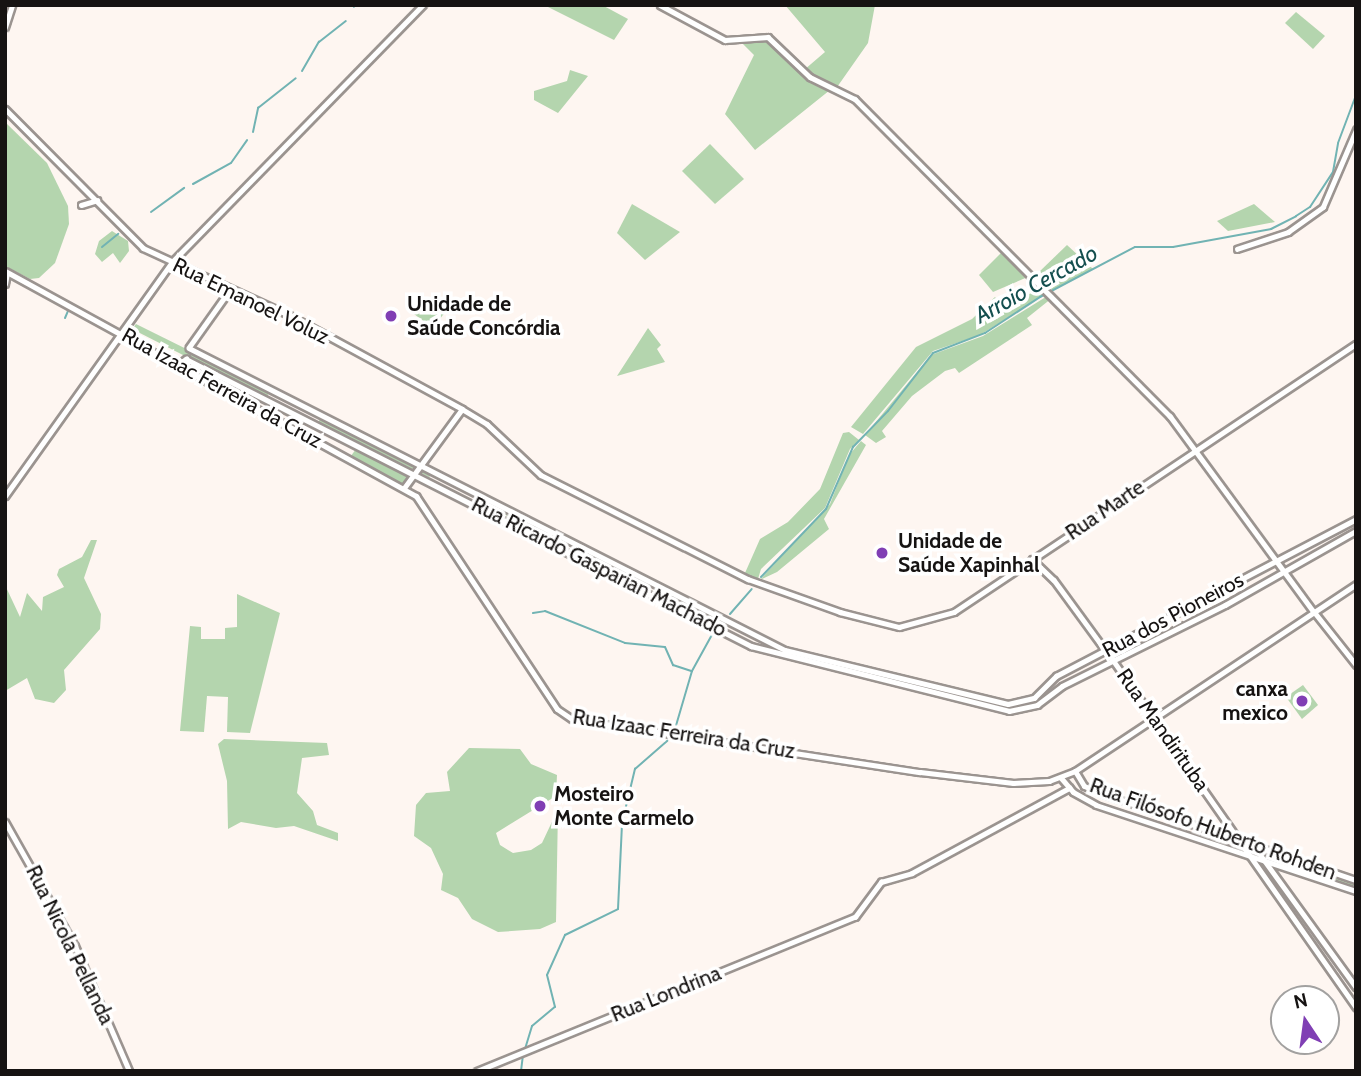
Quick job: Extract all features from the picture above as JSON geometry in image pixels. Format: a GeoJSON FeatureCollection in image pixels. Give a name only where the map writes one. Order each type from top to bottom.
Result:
{"type":"FeatureCollection","features":[{"type":"Feature","properties":{"kind":"main road"},"geometry":{"type":"LineString","coordinates":[[5,27],[12,5]]}},
{"type":"Feature","properties":{"kind":"main road","name":"Rua Emanoel Voluz"},"geometry":{"type":"LineString","coordinates":[[5,109],[97,200],[136,243],[171,263],[289,315],[462,409]]}},
{"type":"Feature","properties":{"kind":"main road"},"geometry":{"type":"LineString","coordinates":[[81,205],[97,200]]}},
{"type":"Feature","properties":{"kind":"main road"},"geometry":{"type":"LineString","coordinates":[[5,496],[171,263]]}},
{"type":"Feature","properties":{"kind":"main road"},"geometry":{"type":"LineString","coordinates":[[5,284],[6,272]]}},
{"type":"Feature","properties":{"kind":"main road","name":"Rua Izaac Ferreira da Cruz"},"geometry":{"type":"LineString","coordinates":[[6,272],[121,332],[404,488],[429,510],[563,715],[920,772],[1013,783],[1061,778],[1356,584]]}},
{"type":"Feature","properties":{"kind":"main road"},"geometry":{"type":"LineString","coordinates":[[404,488],[462,409]]}},
{"type":"Feature","properties":{"kind":"main road"},"geometry":{"type":"LineString","coordinates":[[1314,612],[1356,665]]}},
{"type":"Feature","properties":{"kind":"main road","name":"Rua Filósofo Huberto Rohden"},"geometry":{"type":"LineString","coordinates":[[1075,771],[1084,786],[1106,795],[1233,835],[1242,841],[1356,880]]}},
{"type":"Feature","properties":{"kind":"main road","name":"Rua Filósofo Huberto Rohden"},"geometry":{"type":"LineString","coordinates":[[1061,778],[1069,788],[1102,807],[1356,891]]}},
{"type":"Feature","properties":{"kind":"main road"},"geometry":{"type":"LineString","coordinates":[[1069,788],[1084,786]]}},
{"type":"Feature","properties":{"kind":"main road"},"geometry":{"type":"LineString","coordinates":[[1102,807],[1108,801],[1106,795]]}},
{"type":"Feature","properties":{"kind":"main road"},"geometry":{"type":"LineString","coordinates":[[1159,825],[1158,818],[1163,814]]}},
{"type":"Feature","properties":{"kind":"main road","name":"Rua Nicola Pellanda"},"geometry":{"type":"LineString","coordinates":[[5,822],[75,946],[129,1071]]}},
{"type":"Feature","properties":{"kind":"main road"},"geometry":{"type":"LineString","coordinates":[[1274,873],[1278,866]]}},
{"type":"Feature","properties":{"kind":"street"},"geometry":{"type":"LineString","coordinates":[[171,263],[423,5]]}},
{"type":"Feature","properties":{"kind":"street"},"geometry":{"type":"LineString","coordinates":[[660,5],[725,40],[768,37],[810,77],[855,99],[1048,290],[1170,416],[1314,612]]}},
{"type":"Feature","properties":{"kind":"street"},"geometry":{"type":"LineString","coordinates":[[1237,248],[1288,232],[1323,207],[1356,130]]}},
{"type":"Feature","properties":{"kind":"street","name":"Rua Ricardo Gasparian Machado"},"geometry":{"type":"LineString","coordinates":[[231,289],[189,348],[785,650],[1009,704],[1034,698]]}},
{"type":"Feature","properties":{"kind":"street","name":"Rua Marte"},"geometry":{"type":"LineString","coordinates":[[840,612],[900,627],[933,621],[1032,559],[1356,344]]}},
{"type":"Feature","properties":{"kind":"street","name":"Rua Ricardo Gasparian Machado"},"geometry":{"type":"LineString","coordinates":[[178,364],[184,357],[416,472],[751,646],[1009,711],[1037,705]]}},
{"type":"Feature","properties":{"kind":"street"},"geometry":{"type":"LineString","coordinates":[[270,400],[277,393]]}},
{"type":"Feature","properties":{"kind":"street","name":"Rua Emanoel Voluz"},"geometry":{"type":"LineString","coordinates":[[462,409],[487,424],[541,475],[756,583],[840,612]]}},
{"type":"Feature","properties":{"kind":"street"},"geometry":{"type":"LineString","coordinates":[[313,422],[318,414]]}},
{"type":"Feature","properties":{"kind":"street"},"geometry":{"type":"LineString","coordinates":[[430,480],[435,473]]}},
{"type":"Feature","properties":{"kind":"street","name":"Rua dos Pioneiros"},"geometry":{"type":"LineString","coordinates":[[1034,698],[1056,676],[1106,651],[1205,594],[1277,561],[1356,519]]}},
{"type":"Feature","properties":{"kind":"street","name":"Rua dos Pioneiros"},"geometry":{"type":"LineString","coordinates":[[1037,705],[1062,686],[1236,599],[1356,531]]}},
{"type":"Feature","properties":{"kind":"street","name":"Rua Mandirituba"},"geometry":{"type":"LineString","coordinates":[[1032,559],[1054,580],[1106,651]]}},
{"type":"Feature","properties":{"kind":"street","name":"Rua Mandirituba"},"geometry":{"type":"LineString","coordinates":[[1113,660],[1233,835]]}},
{"type":"Feature","properties":{"kind":"street","name":"Rua Londrina"},"geometry":{"type":"LineString","coordinates":[[477,1071],[855,917],[881,882],[912,873],[1069,788]]}},
{"type":"Feature","properties":{"kind":"street"},"geometry":{"type":"LineString","coordinates":[[1242,841],[1356,1007]]}},
{"type":"Feature","properties":{"kind":"street"},"geometry":{"type":"LineString","coordinates":[[1254,845],[1356,987]]}},
{"type":"Feature","properties":{"kind":"street"},"geometry":{"type":"LineString","coordinates":[[1274,891],[1280,891],[1282,885]]}},
{"type":"Feature","properties":{"kind":"green space"},"geometry":{"type":"Polygon","coordinates":[[[544,5],[602,5],[628,19],[614,40],[544,5]]]}},
{"type":"Feature","properties":{"kind":"green space"},"geometry":{"type":"Polygon","coordinates":[[[785,5],[875,5],[868,43],[835,90],[804,70],[825,52],[785,5]]]}},
{"type":"Feature","properties":{"kind":"green space"},"geometry":{"type":"Polygon","coordinates":[[[1296,12],[1325,36],[1313,49],[1285,23],[1296,12]]]}},
{"type":"Feature","properties":{"kind":"green space"},"geometry":{"type":"Polygon","coordinates":[[[767,38],[809,80],[830,90],[755,150],[725,114],[754,55],[740,41],[767,38]]]}},
{"type":"Feature","properties":{"kind":"green space"},"geometry":{"type":"Polygon","coordinates":[[[570,70],[588,76],[558,113],[534,100],[534,91],[567,81],[570,70]]]}},
{"type":"Feature","properties":{"kind":"green space"},"geometry":{"type":"Polygon","coordinates":[[[5,122],[47,163],[68,206],[69,224],[55,263],[39,278],[30,279],[5,266],[5,122]]]}},
{"type":"Feature","properties":{"kind":"green space"},"geometry":{"type":"Polygon","coordinates":[[[710,144],[744,179],[715,204],[682,171],[710,144]]]}},
{"type":"Feature","properties":{"kind":"green space"},"geometry":{"type":"Polygon","coordinates":[[[632,204],[680,232],[645,260],[617,233],[632,204]]]}},
{"type":"Feature","properties":{"kind":"green space"},"geometry":{"type":"Polygon","coordinates":[[[1254,204],[1275,222],[1228,231],[1217,221],[1254,204]]]}},
{"type":"Feature","properties":{"kind":"green space"},"geometry":{"type":"Polygon","coordinates":[[[112,231],[128,241],[129,251],[120,263],[113,253],[102,262],[95,254],[99,241],[112,231]]]}},
{"type":"Feature","properties":{"kind":"green space"},"geometry":{"type":"Polygon","coordinates":[[[1067,245],[1093,269],[1052,290],[1038,273],[1067,245]]]}},
{"type":"Feature","properties":{"kind":"green space"},"geometry":{"type":"Polygon","coordinates":[[[1004,250],[1030,276],[993,292],[979,275],[1004,250]]]}},
{"type":"Feature","properties":{"kind":"green space"},"geometry":{"type":"Polygon","coordinates":[[[1042,288],[1047,293],[980,335],[933,351],[863,434],[851,427],[916,347],[972,319],[995,297],[1002,307],[1042,288]]]}},
{"type":"Feature","properties":{"kind":"green space"},"geometry":{"type":"Polygon","coordinates":[[[1049,295],[1052,298],[1027,318],[1032,325],[959,373],[955,368],[945,371],[912,396],[882,431],[886,437],[876,443],[865,435],[931,355],[983,336],[1049,295]]]}},
{"type":"Feature","properties":{"kind":"green space"},"geometry":{"type":"Polygon","coordinates":[[[426,297],[449,307],[433,328],[414,314],[426,297]]]}},
{"type":"Feature","properties":{"kind":"green space"},"geometry":{"type":"Polygon","coordinates":[[[136,324],[271,391],[266,397],[132,329],[136,324]]]}},
{"type":"Feature","properties":{"kind":"green space"},"geometry":{"type":"Polygon","coordinates":[[[648,328],[661,345],[657,349],[665,362],[617,376],[648,328]]]}},
{"type":"Feature","properties":{"kind":"green space"},"geometry":{"type":"Polygon","coordinates":[[[322,417],[433,474],[429,477],[318,422],[322,417]]]}},
{"type":"Feature","properties":{"kind":"green space"},"geometry":{"type":"Polygon","coordinates":[[[849,432],[859,440],[850,449],[825,508],[761,569],[758,579],[745,573],[760,539],[788,522],[820,489],[843,433],[849,432]]]}},
{"type":"Feature","properties":{"kind":"green space"},"geometry":{"type":"Polygon","coordinates":[[[861,441],[866,445],[824,519],[829,529],[777,572],[760,580],[830,504],[849,455],[861,441]]]}},
{"type":"Feature","properties":{"kind":"green space"},"geometry":{"type":"Polygon","coordinates":[[[358,446],[380,456],[410,476],[404,485],[351,456],[358,446]]]}},
{"type":"Feature","properties":{"kind":"green space"},"geometry":{"type":"Polygon","coordinates":[[[495,505],[611,563],[611,566],[493,509],[495,505]]]}},
{"type":"Feature","properties":{"kind":"green space"},"geometry":{"type":"Polygon","coordinates":[[[91,540],[97,540],[84,578],[101,614],[100,629],[64,670],[66,690],[54,703],[35,699],[27,678],[5,691],[5,585],[20,617],[27,593],[42,611],[43,597],[64,587],[57,575],[59,569],[82,557],[91,540]]]}},
{"type":"Feature","properties":{"kind":"green space"},"geometry":{"type":"Polygon","coordinates":[[[237,594],[280,613],[250,733],[227,732],[228,697],[207,696],[204,732],[180,731],[190,626],[201,627],[201,639],[225,639],[225,628],[237,627],[237,594]]]}},
{"type":"Feature","properties":{"kind":"green space","name":"canxa mexico"},"geometry":{"type":"Polygon","coordinates":[[[1303,685],[1318,705],[1302,719],[1286,697],[1303,685]]]}},
{"type":"Feature","properties":{"kind":"green space"},"geometry":{"type":"Polygon","coordinates":[[[224,739],[327,743],[329,755],[302,758],[297,793],[313,811],[317,825],[338,833],[338,841],[294,826],[276,828],[241,822],[228,829],[227,781],[218,744],[224,739]]]}},
{"type":"Feature","properties":{"kind":"green space"},"geometry":{"type":"Polygon","coordinates":[[[469,748],[520,749],[531,764],[557,775],[556,796],[496,833],[500,845],[513,853],[531,850],[542,843],[558,809],[556,922],[540,929],[498,932],[472,919],[458,898],[441,890],[443,874],[431,848],[414,836],[416,805],[426,793],[450,791],[447,772],[469,748]]]}},
{"type":"Feature","properties":{"kind":"green space"},"geometry":{"type":"Polygon","coordinates":[[[1260,851],[1356,883],[1356,888],[1265,859],[1260,851]]]}},
{"type":"Feature","properties":{"kind":"waterway"},"geometry":{"type":"LineString","coordinates":[[302,71],[319,42],[346,21]]}},
{"type":"Feature","properties":{"kind":"waterway"},"geometry":{"type":"LineString","coordinates":[[253,132],[258,108],[296,78]]}},
{"type":"Feature","properties":{"kind":"waterway","name":"Arroio Cercado"},"geometry":{"type":"LineString","coordinates":[[761,577],[826,509],[853,447],[888,411],[933,353],[985,333],[1040,297],[1135,247],[1173,247],[1271,229],[1296,216],[1310,207],[1333,172],[1338,143],[1356,95]]}},
{"type":"Feature","properties":{"kind":"waterway"},"geometry":{"type":"LineString","coordinates":[[193,184],[231,163],[247,140]]}},
{"type":"Feature","properties":{"kind":"waterway"},"geometry":{"type":"LineString","coordinates":[[151,212],[184,188]]}},
{"type":"Feature","properties":{"kind":"waterway"},"geometry":{"type":"LineString","coordinates":[[102,247],[118,234]]}},
{"type":"Feature","properties":{"kind":"waterway"},"geometry":{"type":"LineString","coordinates":[[65,318],[68,311]]}},
{"type":"Feature","properties":{"kind":"waterway","name":"Arroio Cercado"},"geometry":{"type":"LineString","coordinates":[[730,614],[752,589]]}},
{"type":"Feature","properties":{"kind":"waterway"},"geometry":{"type":"LineString","coordinates":[[533,613],[545,611],[625,643],[665,647],[673,665],[692,671]]}},
{"type":"Feature","properties":{"kind":"waterway","name":"Arroio Cercado"},"geometry":{"type":"LineString","coordinates":[[675,729],[692,671],[714,631]]}},
{"type":"Feature","properties":{"kind":"waterway","name":"Arroio Cercado"},"geometry":{"type":"LineString","coordinates":[[525,1049],[532,1026],[555,1007],[547,975],[565,935],[618,909],[622,823],[635,769],[667,741]]}},
{"type":"Feature","properties":{"kind":"waterway","name":"Arroio Cercado"},"geometry":{"type":"LineString","coordinates":[[521,1071],[523,1055]]}},
{"type":"Feature","properties":{"kind":"place","name":"Unidade de Saúde Concórdia"},"geometry":{"type":"Point","coordinates":[391,316]}},
{"type":"Feature","properties":{"kind":"place","name":"Unidade de Saúde Xapinhal"},"geometry":{"type":"Point","coordinates":[882,553]}},
{"type":"Feature","properties":{"kind":"place","name":"canxa mexico"},"geometry":{"type":"Point","coordinates":[1302,701]}},
{"type":"Feature","properties":{"kind":"place","name":"Mosteiro Monte Carmelo"},"geometry":{"type":"Point","coordinates":[540,806]}}]}
